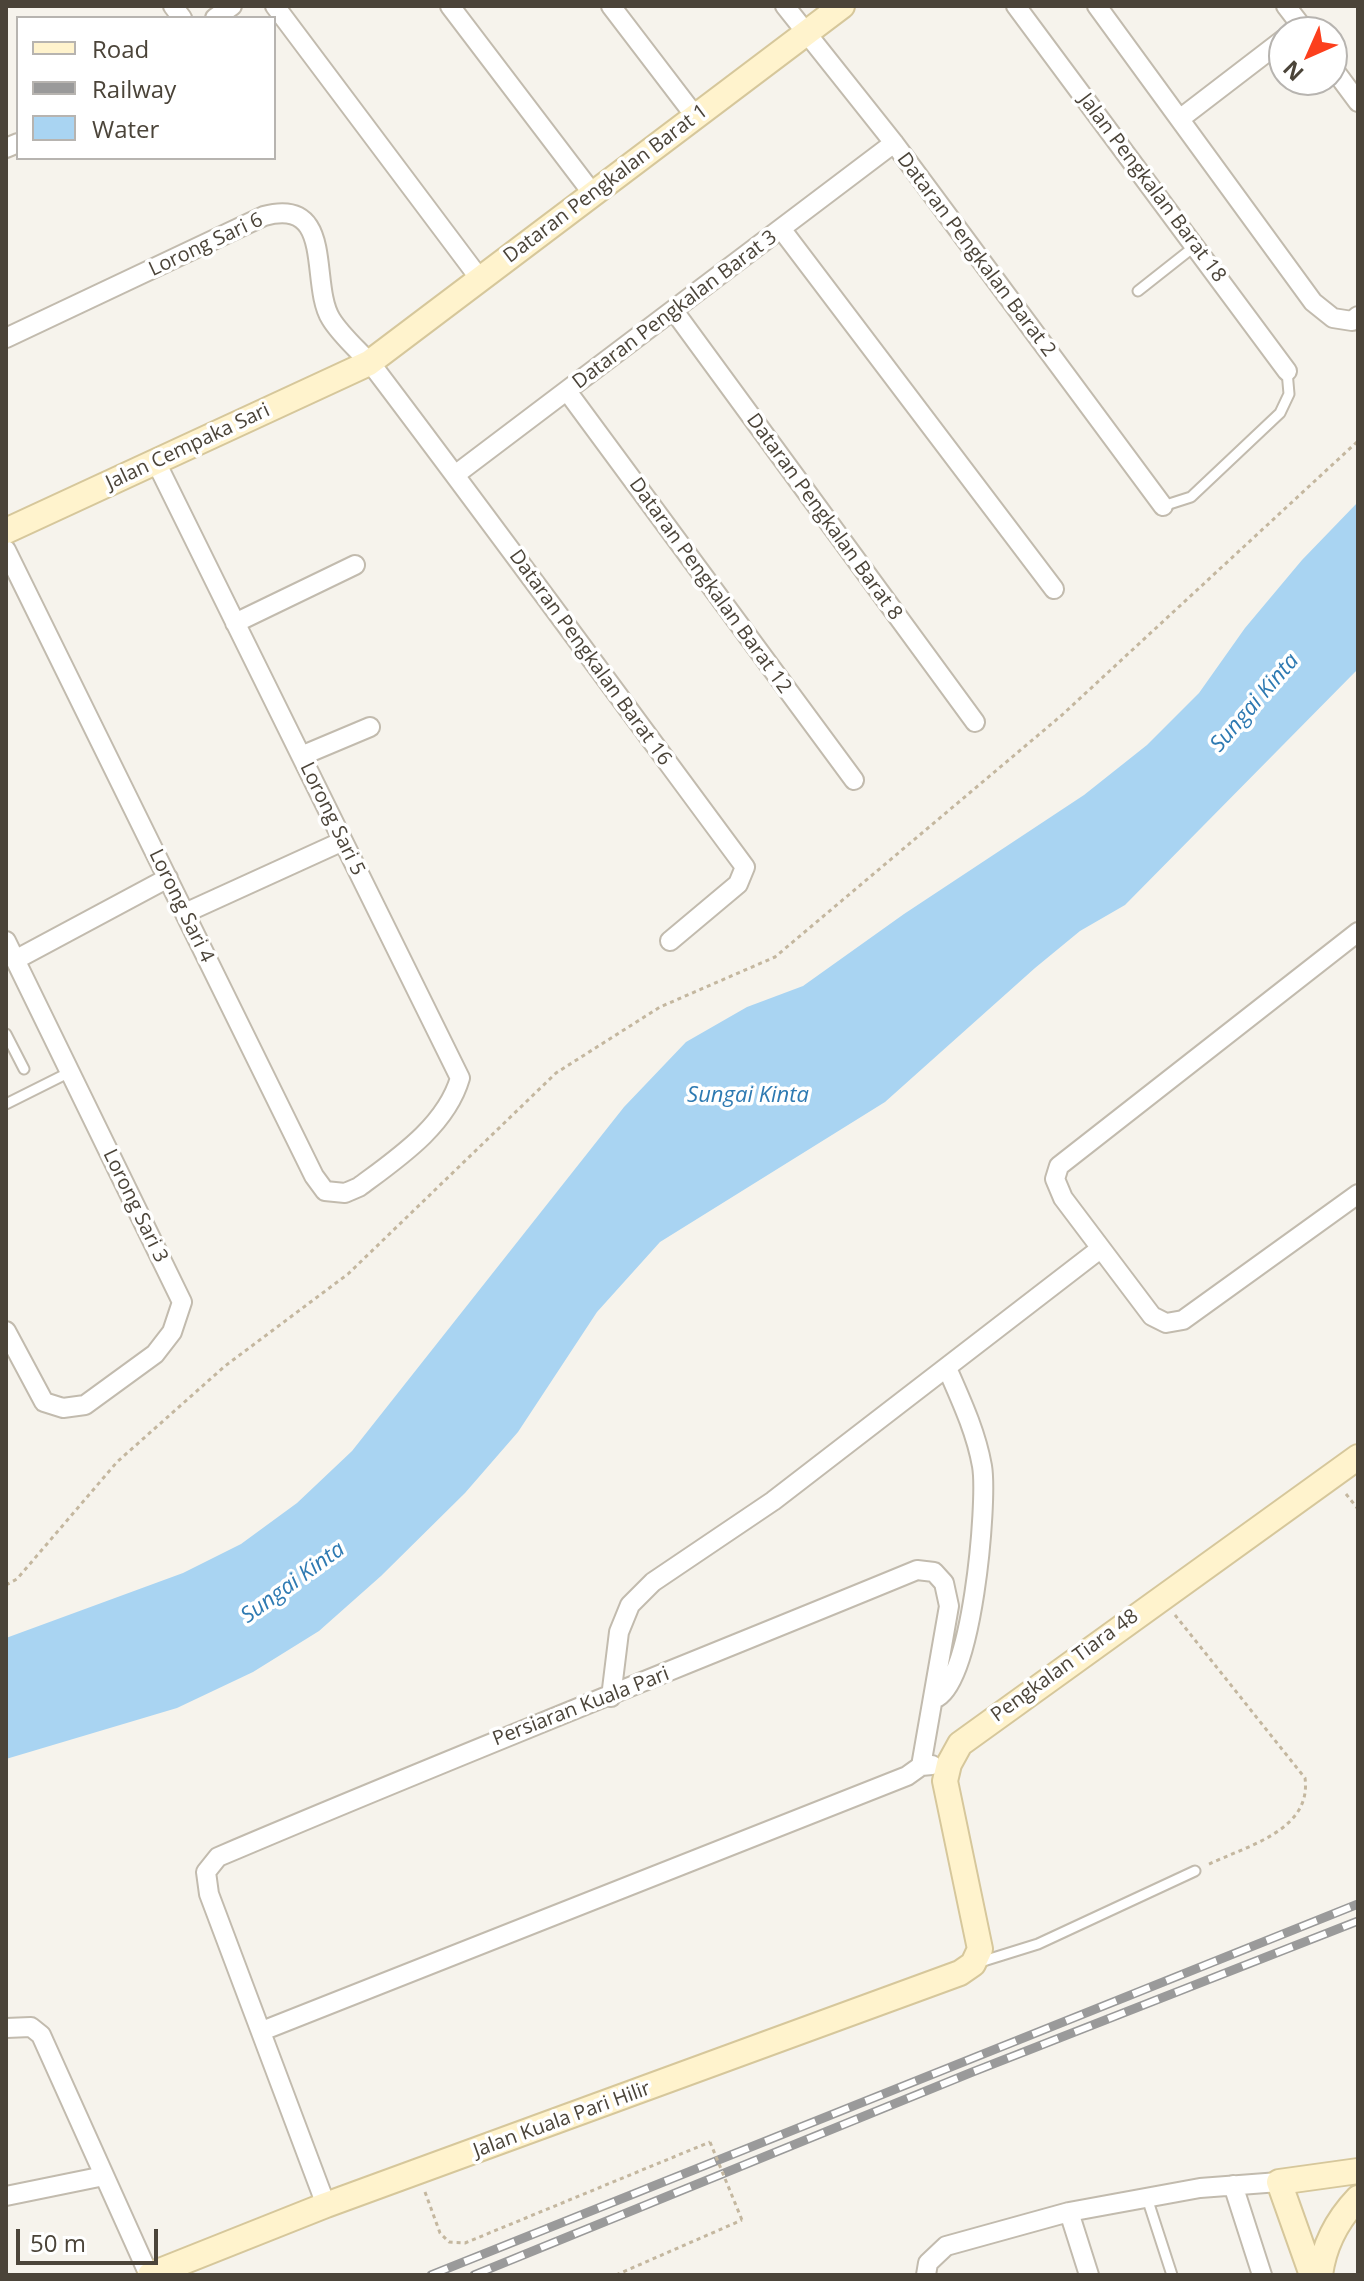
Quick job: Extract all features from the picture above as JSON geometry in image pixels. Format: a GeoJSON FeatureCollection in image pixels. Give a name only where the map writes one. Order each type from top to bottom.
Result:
{"type":"FeatureCollection","features":[{"type":"Feature","properties":{"kind":"street"},"geometry":{"type":"LineString","coordinates":[[275,6],[480,279]]}},
{"type":"Feature","properties":{"kind":"street"},"geometry":{"type":"LineString","coordinates":[[450,6],[593,194]]}},
{"type":"Feature","properties":{"kind":"street"},"geometry":{"type":"LineString","coordinates":[[611,6],[695,116]]}},
{"type":"Feature","properties":{"kind":"street","name":"Dataran Pengkalan Barat 2"},"geometry":{"type":"LineString","coordinates":[[785,6],[894,143],[1163,506]]}},
{"type":"Feature","properties":{"kind":"street","name":"Dataran Pengkalan Barat 1"},"geometry":{"type":"LineString","coordinates":[[369,363],[842,6]]}},
{"type":"Feature","properties":{"kind":"street","name":"Jalan Pengkalan Barat 18"},"geometry":{"type":"LineString","coordinates":[[1016,6],[1287,371]]}},
{"type":"Feature","properties":{"kind":"street"},"geometry":{"type":"LineString","coordinates":[[1097,6],[1313,302],[1333,318],[1352,321],[1358,316]]}},
{"type":"Feature","properties":{"kind":"street"},"geometry":{"type":"LineString","coordinates":[[1181,118],[1268,51]]}},
{"type":"Feature","properties":{"kind":"street","name":"Dataran Pengkalan Barat 3"},"geometry":{"type":"LineString","coordinates":[[455,475],[894,143]]}},
{"type":"Feature","properties":{"kind":"street","name":"Lorong Sari 6"},"geometry":{"type":"LineString","coordinates":[[6,338],[264,216],[283,211],[300,217],[315,239],[330,318],[369,363]]}},
{"type":"Feature","properties":{"kind":"street"},"geometry":{"type":"LineString","coordinates":[[782,230],[1054,589]]}},
{"type":"Feature","properties":{"kind":"street","name":"Dataran Pengkalan Barat 8"},"geometry":{"type":"LineString","coordinates":[[674,311],[975,722]]}},
{"type":"Feature","properties":{"kind":"street","name":"Jalan Cempaka Sari"},"geometry":{"type":"LineString","coordinates":[[6,531],[369,363]]}},
{"type":"Feature","properties":{"kind":"street","name":"Dataran Pengkalan Barat 16"},"geometry":{"type":"LineString","coordinates":[[369,363],[745,867],[738,884],[670,941]]}},
{"type":"Feature","properties":{"kind":"street","name":"Dataran Pengkalan Barat 12"},"geometry":{"type":"LineString","coordinates":[[567,391],[854,780]]}},
{"type":"Feature","properties":{"kind":"street","name":"Lorong Sari 5"},"geometry":{"type":"LineString","coordinates":[[156,462],[460,1078],[454,1099],[431,1127],[392,1162]]}},
{"type":"Feature","properties":{"kind":"street","name":"Lorong Sari 4"},"geometry":{"type":"LineString","coordinates":[[6,550],[314,1176],[325,1191],[345,1193],[392,1162]]}},
{"type":"Feature","properties":{"kind":"street"},"geometry":{"type":"LineString","coordinates":[[235,623],[355,565]]}},
{"type":"Feature","properties":{"kind":"street"},"geometry":{"type":"LineString","coordinates":[[301,756],[370,727]]}},
{"type":"Feature","properties":{"kind":"street"},"geometry":{"type":"LineString","coordinates":[[185,913],[343,841]]}},
{"type":"Feature","properties":{"kind":"street"},"geometry":{"type":"LineString","coordinates":[[15,960],[168,878]]}},
{"type":"Feature","properties":{"kind":"street"},"geometry":{"type":"LineString","coordinates":[[1358,932],[1059,1166],[1055,1179],[1063,1198],[1100,1249],[1152,1316],[1166,1323],[1183,1320],[1358,1194]]}},
{"type":"Feature","properties":{"kind":"street","name":"Lorong Sari 3"},"geometry":{"type":"LineString","coordinates":[[6,941],[182,1302],[172,1332],[155,1354],[85,1405],[63,1408],[44,1402],[6,1331]]}},
{"type":"Feature","properties":{"kind":"street"},"geometry":{"type":"LineString","coordinates":[[611,1697],[619,1632],[630,1605],[653,1582],[773,1501],[1100,1249]]}},
{"type":"Feature","properties":{"kind":"street"},"geometry":{"type":"LineString","coordinates":[[933,1699],[944,1693],[962,1659],[979,1550],[983,1470],[973,1429],[947,1368]]}},
{"type":"Feature","properties":{"kind":"street","name":"Pengkalan Tiara 48"},"geometry":{"type":"LineString","coordinates":[[949,1764],[972,1732],[1358,1457]]}},
{"type":"Feature","properties":{"kind":"street","name":"Persiaran Kuala Pari"},"geometry":{"type":"LineString","coordinates":[[326,2205],[209,1894],[206,1872],[218,1857],[451,1758],[611,1697],[917,1570],[934,1572],[944,1583],[949,1606],[921,1766]]}},
{"type":"Feature","properties":{"kind":"street"},"geometry":{"type":"LineString","coordinates":[[262,2031],[907,1776],[921,1766],[949,1764],[947,1792],[980,1937],[980,1949],[973,1964]]}},
{"type":"Feature","properties":{"kind":"street","name":"Jalan Kuala Pari Hilir"},"geometry":{"type":"LineString","coordinates":[[150,2275],[326,2205],[960,1973],[973,1964]]}},
{"type":"Feature","properties":{"kind":"street"},"geometry":{"type":"LineString","coordinates":[[6,2028],[31,2027],[41,2035],[150,2275]]}},
{"type":"Feature","properties":{"kind":"street"},"geometry":{"type":"LineString","coordinates":[[926,2275],[928,2263],[946,2246],[1069,2212],[1233,2185],[1358,2171]]}},
{"type":"Feature","properties":{"kind":"street"},"geometry":{"type":"LineString","coordinates":[[6,2196],[104,2176]]}},
{"type":"Feature","properties":{"kind":"street"},"geometry":{"type":"LineString","coordinates":[[1279,2182],[1312,2275]]}},
{"type":"Feature","properties":{"kind":"street"},"geometry":{"type":"LineString","coordinates":[[1233,2185],[1262,2275]]}},
{"type":"Feature","properties":{"kind":"street"},"geometry":{"type":"LineString","coordinates":[[1320,2275],[1322,2257],[1334,2228],[1358,2198]]}},
{"type":"Feature","properties":{"kind":"street"},"geometry":{"type":"LineString","coordinates":[[1069,2212],[1089,2275]]}},
{"type":"Feature","properties":{"kind":"lane"},"geometry":{"type":"LineString","coordinates":[[1138,291],[1195,246]]}},
{"type":"Feature","properties":{"kind":"lane"},"geometry":{"type":"LineString","coordinates":[[1163,506],[1191,497],[1280,413],[1289,394],[1287,371]]}},
{"type":"Feature","properties":{"kind":"lane"},"geometry":{"type":"LineString","coordinates":[[6,1034],[24,1069]]}},
{"type":"Feature","properties":{"kind":"lane"},"geometry":{"type":"LineString","coordinates":[[6,1104],[70,1072]]}},
{"type":"Feature","properties":{"kind":"lane"},"geometry":{"type":"LineString","coordinates":[[973,1964],[1038,1944],[1195,1871]]}},
{"type":"Feature","properties":{"kind":"lane"},"geometry":{"type":"LineString","coordinates":[[1147,2198],[1172,2275]]}},
{"type":"Feature","properties":{"kind":"path"},"geometry":{"type":"LineString","coordinates":[[6,1585],[17,1579],[117,1462],[225,1366],[348,1274],[556,1073],[660,1007],[775,957],[1062,715],[1358,441]]}},
{"type":"Feature","properties":{"kind":"path"},"geometry":{"type":"LineString","coordinates":[[1161,1597],[1305,1778],[1307,1795],[1292,1823],[1195,1871]]}},
{"type":"Feature","properties":{"kind":"path"},"geometry":{"type":"LineString","coordinates":[[418,2173],[440,2233],[449,2242],[465,2243],[710,2142],[742,2220],[616,2275]]}},
{"type":"Feature","properties":{"kind":"water","name":"Sungai Kinta"},"geometry":{"type":"Polygon","coordinates":[[[1358,502],[1358,669],[1125,905],[1080,931],[885,1102],[660,1242],[597,1312],[518,1432],[465,1493],[381,1576],[319,1631],[253,1672],[177,1708],[6,1759],[6,1638],[183,1573],[241,1544],[297,1503],[352,1451],[624,1107],[686,1042],[747,1007],[803,986],[904,914],[1084,795],[1147,745],[1199,693],[1245,628],[1302,560],[1358,502]]]}},
{"type":"Feature","properties":{"kind":"railway"},"geometry":{"type":"LineString","coordinates":[[431,2275],[1358,1904]]}},
{"type":"Feature","properties":{"kind":"railway"},"geometry":{"type":"LineString","coordinates":[[474,2275],[970,2073],[1358,1921]]}}]}
